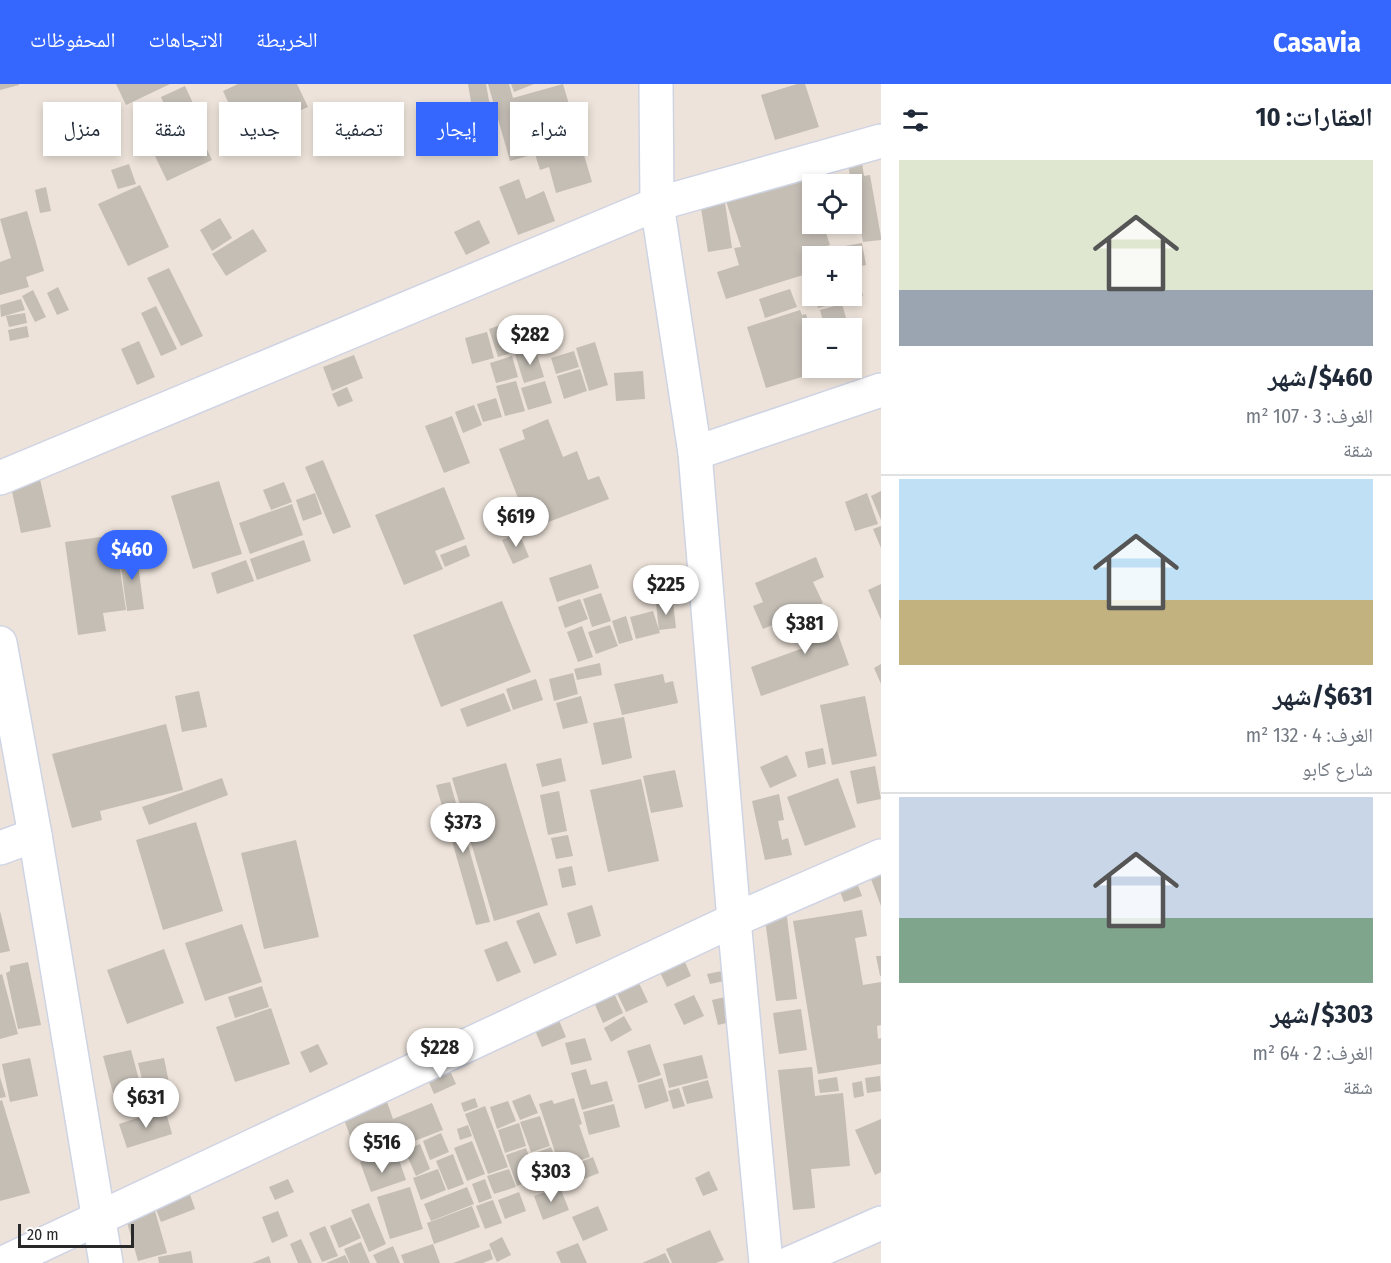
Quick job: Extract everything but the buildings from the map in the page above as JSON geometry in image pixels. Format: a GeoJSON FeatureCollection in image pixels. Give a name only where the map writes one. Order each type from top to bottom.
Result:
{"type":"FeatureCollection","features":[{"type":"Feature","properties":{"kind":"street"},"geometry":{"type":"LineString","coordinates":[[656,84],[657,204],[695,453],[734,920],[766,1263]]}},
{"type":"Feature","properties":{"kind":"street"},"geometry":{"type":"LineString","coordinates":[[0,478],[657,204],[881,141]]}},
{"type":"Feature","properties":{"kind":"street"},"geometry":{"type":"LineString","coordinates":[[695,453],[881,390]]}},
{"type":"Feature","properties":{"kind":"street"},"geometry":{"type":"LineString","coordinates":[[0,643],[35,835],[106,1263]]}},
{"type":"Feature","properties":{"kind":"street"},"geometry":{"type":"LineString","coordinates":[[0,848],[35,835]]}},
{"type":"Feature","properties":{"kind":"street"},"geometry":{"type":"LineString","coordinates":[[3,1263],[734,920],[881,856]]}},
{"type":"Feature","properties":{"kind":"street"},"geometry":{"type":"LineString","coordinates":[[790,1263],[881,1223]]}}]}
